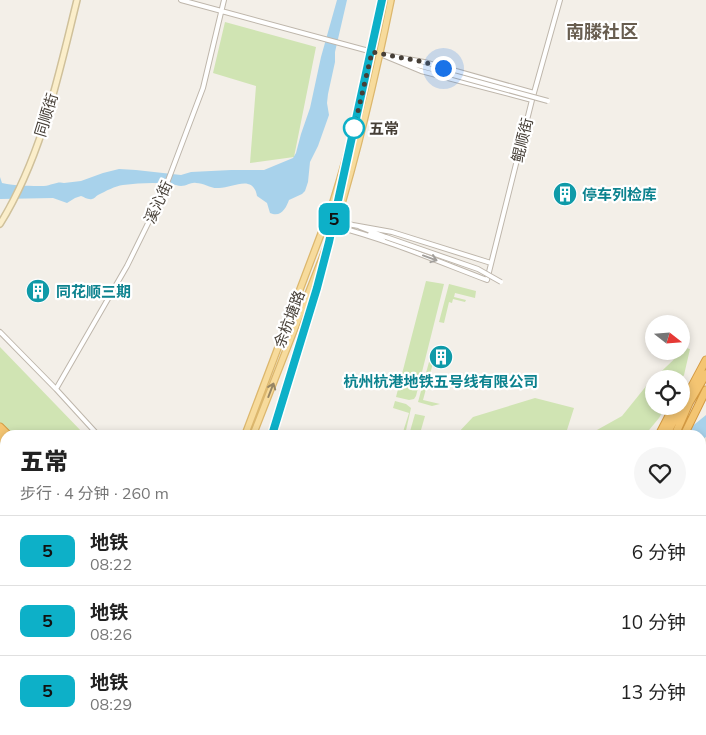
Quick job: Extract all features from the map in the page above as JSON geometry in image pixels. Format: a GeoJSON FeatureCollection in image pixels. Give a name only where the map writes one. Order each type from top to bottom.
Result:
{"type":"FeatureCollection","features":[{"type":"Feature","properties":{"kind":"highway"},"geometry":{"type":"LineString","coordinates":[[690,382],[705,361]]}},
{"type":"Feature","properties":{"kind":"highway"},"geometry":{"type":"LineString","coordinates":[[669,430],[705,361]]}},
{"type":"Feature","properties":{"kind":"highway"},"geometry":{"type":"LineString","coordinates":[[677,430],[689,403],[706,374]]}},
{"type":"Feature","properties":{"kind":"highway"},"geometry":{"type":"LineString","coordinates":[[686,430],[706,390]]}},
{"type":"Feature","properties":{"kind":"highway"},"geometry":{"type":"LineString","coordinates":[[662,430],[669,415]]}},
{"type":"Feature","properties":{"kind":"main road","name":"余杭塘路"},"geometry":{"type":"LineString","coordinates":[[247,430],[333,202],[372,52],[383,0]]}},
{"type":"Feature","properties":{"kind":"main road","name":"余杭塘路"},"geometry":{"type":"LineString","coordinates":[[255,430],[337,220],[366,115],[391,0]]}},
{"type":"Feature","properties":{"kind":"street","name":"同顺街"},"geometry":{"type":"LineString","coordinates":[[0,224],[23,182],[46,120],[77,0]]}},
{"type":"Feature","properties":{"kind":"street"},"geometry":{"type":"LineString","coordinates":[[180,0],[548,100]]}},
{"type":"Feature","properties":{"kind":"street","name":"溪沁街"},"geometry":{"type":"LineString","coordinates":[[56,389],[128,266],[173,169],[202,88],[224,0]]}},
{"type":"Feature","properties":{"kind":"street","name":"鲲顺街"},"geometry":{"type":"LineString","coordinates":[[355,231],[487,280],[532,100],[560,0]]}},
{"type":"Feature","properties":{"kind":"street"},"geometry":{"type":"LineString","coordinates":[[380,54],[424,62],[534,93]]}},
{"type":"Feature","properties":{"kind":"street"},"geometry":{"type":"LineString","coordinates":[[380,54],[421,71],[532,100]]}},
{"type":"Feature","properties":{"kind":"street"},"geometry":{"type":"LineString","coordinates":[[337,220],[478,269],[501,282]]}},
{"type":"Feature","properties":{"kind":"street"},"geometry":{"type":"LineString","coordinates":[[354,225],[392,232],[491,263]]}},
{"type":"Feature","properties":{"kind":"street"},"geometry":{"type":"LineString","coordinates":[[334,226],[386,237]]}},
{"type":"Feature","properties":{"kind":"street"},"geometry":{"type":"LineString","coordinates":[[0,332],[93,430]]}},
{"type":"Feature","properties":{"kind":"green space"},"geometry":{"type":"Polygon","coordinates":[[[225,22],[316,47],[294,157],[250,163],[256,86],[213,73],[225,22]]]}},
{"type":"Feature","properties":{"kind":"green space"},"geometry":{"type":"Polygon","coordinates":[[[426,281],[444,284],[416,396],[414,399],[409,400],[396,397],[426,281]]]}},
{"type":"Feature","properties":{"kind":"green space"},"geometry":{"type":"Polygon","coordinates":[[[449,284],[476,291],[475,298],[455,293],[454,297],[466,300],[465,302],[453,299],[452,303],[449,302],[444,323],[439,322],[449,284]]]}},
{"type":"Feature","properties":{"kind":"green space"},"geometry":{"type":"Polygon","coordinates":[[[0,347],[80,430],[0,430],[0,347]]]}},
{"type":"Feature","properties":{"kind":"green space"},"geometry":{"type":"Polygon","coordinates":[[[673,360],[687,360],[685,370],[663,370],[673,360]]]}},
{"type":"Feature","properties":{"kind":"green space"},"geometry":{"type":"Polygon","coordinates":[[[429,362],[433,363],[423,400],[440,404],[432,406],[418,402],[429,362]]]}},
{"type":"Feature","properties":{"kind":"green space"},"geometry":{"type":"Polygon","coordinates":[[[645,387],[645,415],[661,415],[649,430],[597,430],[622,416],[645,387]]]}},
{"type":"Feature","properties":{"kind":"green space"},"geometry":{"type":"Polygon","coordinates":[[[535,398],[574,408],[567,430],[461,430],[473,417],[535,398]]]}},
{"type":"Feature","properties":{"kind":"green space"},"geometry":{"type":"Polygon","coordinates":[[[395,401],[406,404],[411,408],[406,430],[404,430],[409,413],[393,408],[395,401]]]}},
{"type":"Feature","properties":{"kind":"green space"},"geometry":{"type":"Polygon","coordinates":[[[415,414],[425,416],[421,430],[410,430],[415,414]]]}},
{"type":"Feature","properties":{"kind":"water"},"geometry":{"type":"Polygon","coordinates":[[[337,0],[347,0],[328,94],[329,115],[310,162],[305,191],[289,200],[285,209],[280,213],[270,213],[267,203],[257,196],[255,189],[251,185],[247,184],[216,188],[194,183],[181,186],[159,183],[129,184],[114,188],[93,199],[81,196],[67,203],[53,198],[0,199],[0,177],[2,183],[44,186],[59,182],[81,181],[119,169],[181,175],[191,172],[264,170],[293,158],[310,108],[321,57],[337,0]]]}},
{"type":"Feature","properties":{"kind":"water"},"geometry":{"type":"Polygon","coordinates":[[[706,415],[706,430],[686,430],[706,415]]]}},
{"type":"Feature","properties":{"kind":"metro line","name":"5"},"geometry":{"type":"LineString","coordinates":[[274,430],[317,288],[329,242],[382,0]]}},
{"type":"Feature","properties":{"kind":"place","name":"五常"},"geometry":{"type":"Point","coordinates":[354,128]}},
{"type":"Feature","properties":{"kind":"place","name":"停车列检库"},"geometry":{"type":"Point","coordinates":[565,194]}},
{"type":"Feature","properties":{"kind":"place","name":"同花顺三期"},"geometry":{"type":"Point","coordinates":[38,291]}},
{"type":"Feature","properties":{"kind":"place","name":"杭州杭港地铁五号线有限公司"},"geometry":{"type":"Point","coordinates":[441,357]}},
{"type":"Feature","properties":{"kind":"district","name":"南滕社区"},"geometry":{"type":"Point","coordinates":[602,31]}},
{"type":"Feature","properties":{"kind":"route"},"geometry":{"type":"LineString","coordinates":[[354,128],[372,52],[424,62],[443,68]]}}]}
